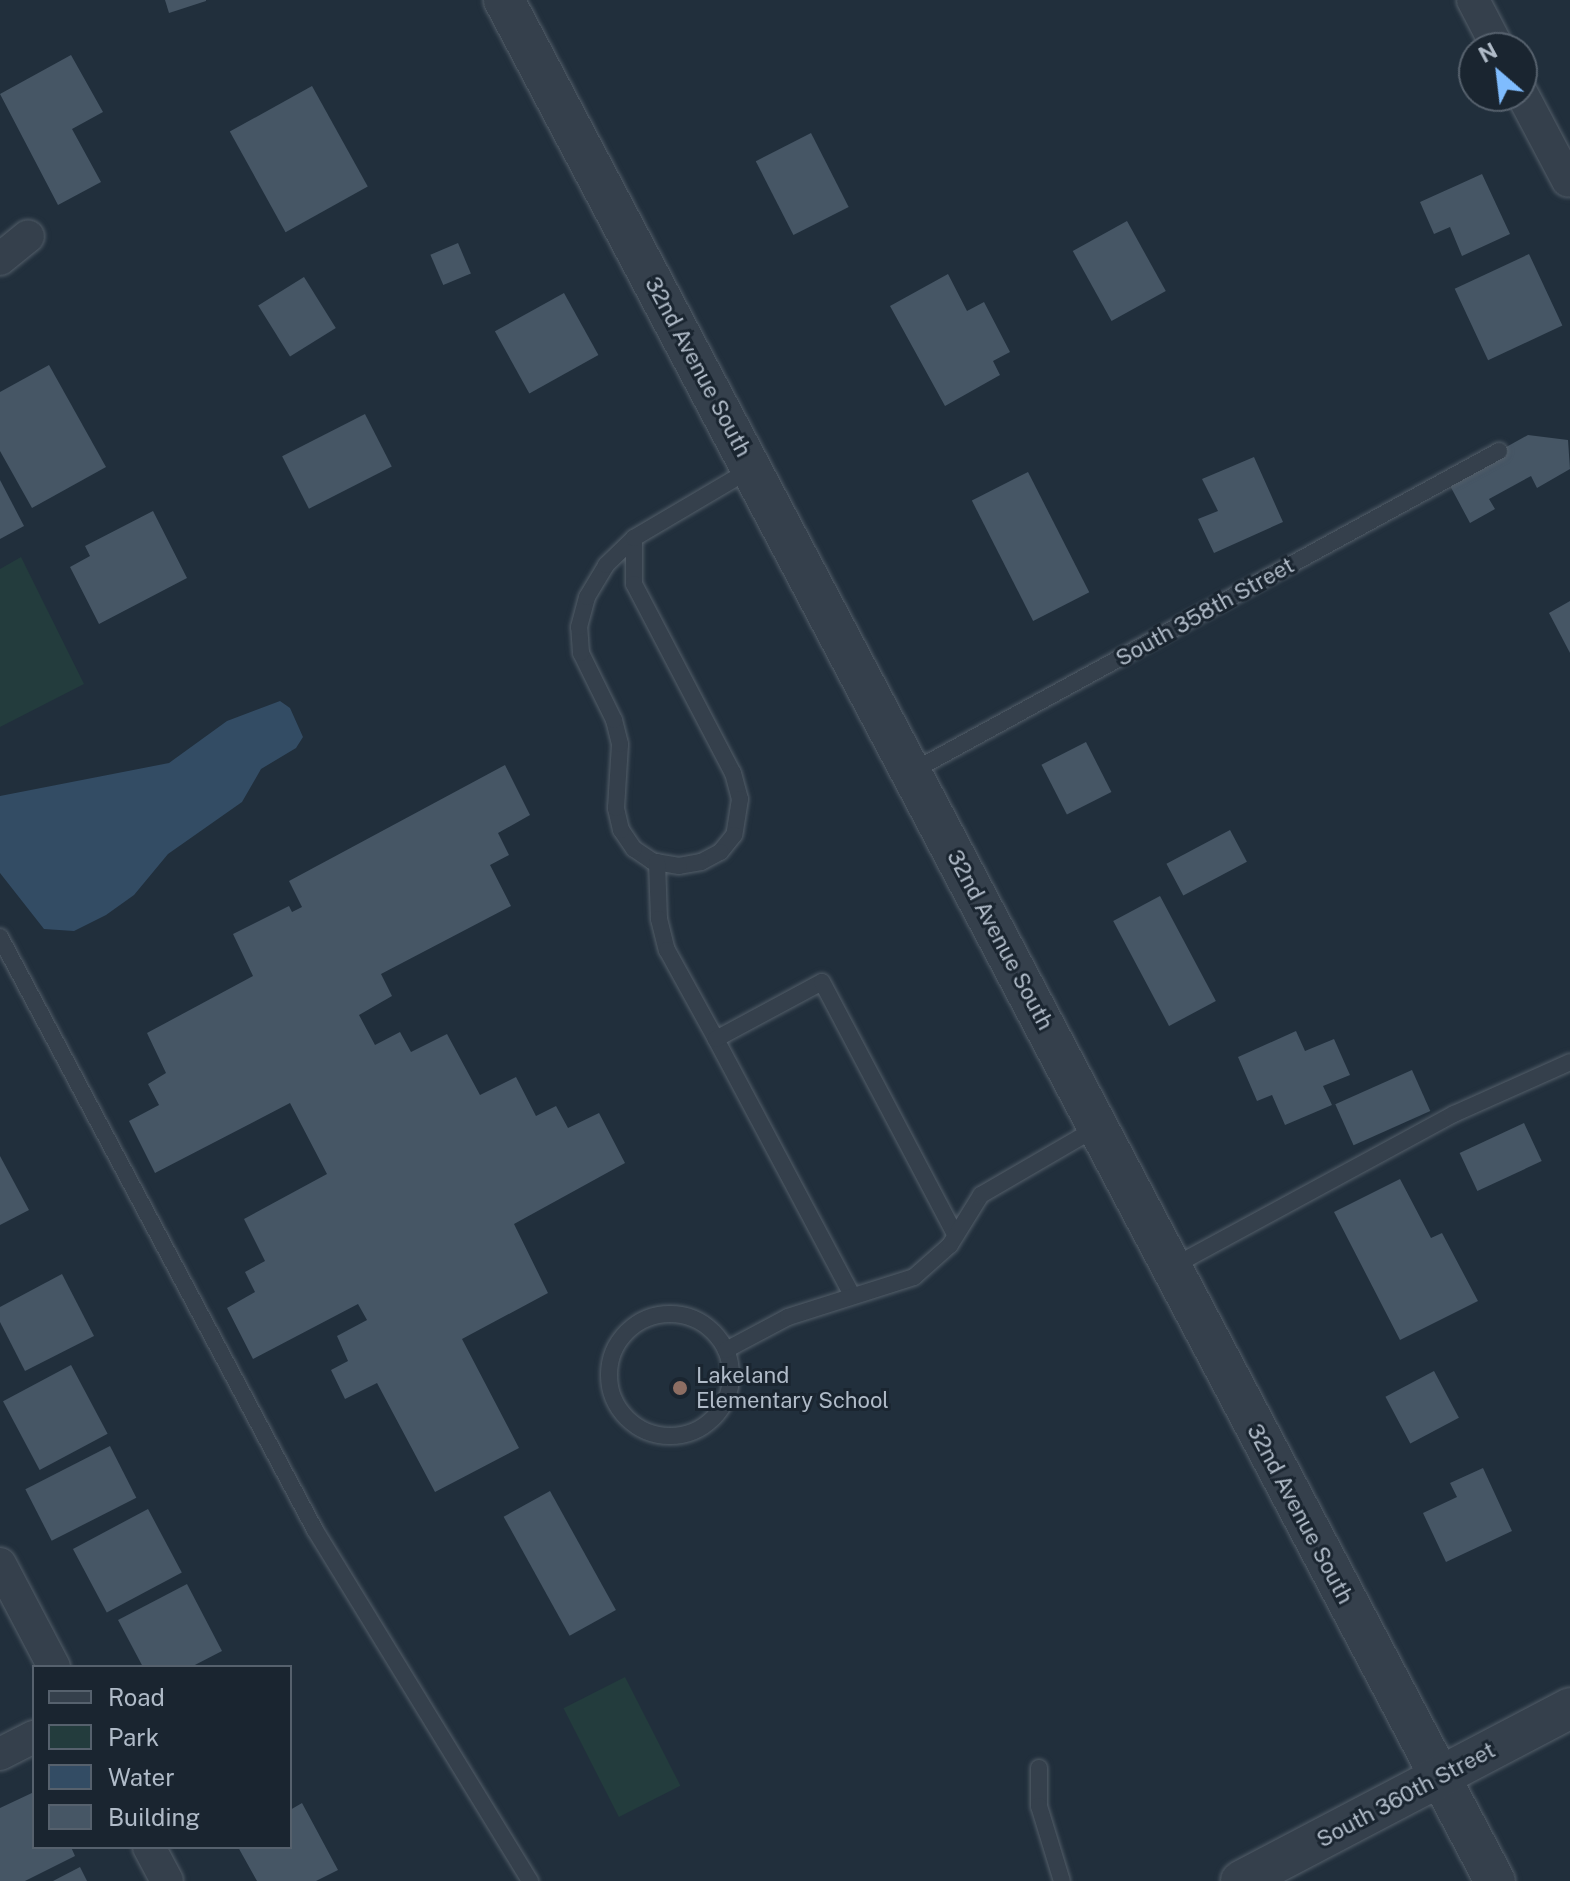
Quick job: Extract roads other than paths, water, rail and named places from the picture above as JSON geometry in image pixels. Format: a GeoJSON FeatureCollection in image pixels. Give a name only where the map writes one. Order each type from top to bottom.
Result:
{"type":"FeatureCollection","features":[{"type":"Feature","properties":{"kind":"street","name":"32nd Avenue South"},"geometry":{"type":"LineString","coordinates":[[504,0],[1438,1778],[1495,1881]]}},
{"type":"Feature","properties":{"kind":"street"},"geometry":{"type":"LineString","coordinates":[[1473,0],[1490,32]]}},
{"type":"Feature","properties":{"kind":"street"},"geometry":{"type":"LineString","coordinates":[[1532,112],[1568,181]]}},
{"type":"Feature","properties":{"kind":"street"},"geometry":{"type":"LineString","coordinates":[[0,259],[28,236]]}},
{"type":"Feature","properties":{"kind":"street"},"geometry":{"type":"LineString","coordinates":[[0,1564],[53,1665]]}},
{"type":"Feature","properties":{"kind":"street","name":"South 360th Street"},"geometry":{"type":"LineString","coordinates":[[1241,1881],[1570,1708]]}},
{"type":"Feature","properties":{"kind":"street"},"geometry":{"type":"LineString","coordinates":[[0,1754],[32,1738]]}},
{"type":"Feature","properties":{"kind":"street"},"geometry":{"type":"LineString","coordinates":[[150,1849],[167,1881]]}},
{"type":"Feature","properties":{"kind":"lane","name":"South 358th Street"},"geometry":{"type":"LineString","coordinates":[[911,772],[1499,451]]}},
{"type":"Feature","properties":{"kind":"lane"},"geometry":{"type":"LineString","coordinates":[[634,538],[634,584],[733,773],[740,799],[740,818],[720,852],[690,864],[657,862],[634,849],[621,830],[616,808],[620,744],[614,720],[581,653],[579,627],[587,597],[606,565],[634,538],[752,469]]}},
{"type":"Feature","properties":{"kind":"lane"},"geometry":{"type":"LineString","coordinates":[[657,862],[659,919],[667,950],[852,1295]]}},
{"type":"Feature","properties":{"kind":"lane"},"geometry":{"type":"LineString","coordinates":[[0,937],[315,1530],[530,1881]]}},
{"type":"Feature","properties":{"kind":"lane"},"geometry":{"type":"LineString","coordinates":[[716,1039],[822,982],[954,1232]]}},
{"type":"Feature","properties":{"kind":"lane"},"geometry":{"type":"LineString","coordinates":[[1172,1267],[1454,1114],[1570,1062]]}},
{"type":"Feature","properties":{"kind":"lane"},"geometry":{"type":"LineString","coordinates":[[726,1350],[788,1317],[914,1277],[950,1245],[954,1232],[981,1195],[1006,1177],[1098,1127]]}},
{"type":"Feature","properties":{"kind":"lane"},"geometry":{"type":"LineString","coordinates":[[648,1318],[693,1318],[726,1350],[728,1395],[699,1429],[669,1436],[640,1428],[612,1394],[609,1378],[615,1349],[648,1318]]}},
{"type":"Feature","properties":{"kind":"lane"},"geometry":{"type":"LineString","coordinates":[[1039,1768],[1039,1806],[1062,1881]]}},
{"type":"Feature","properties":{"kind":"water"},"geometry":{"type":"Polygon","coordinates":[[[280,701],[290,708],[303,737],[296,748],[261,769],[242,802],[168,854],[134,895],[106,915],[74,931],[44,929],[0,873],[0,796],[169,763],[227,721],[280,701]]]}},
{"type":"Feature","properties":{"kind":"place","name":"Lakeland Elementary School"},"geometry":{"type":"Point","coordinates":[680,1388]}}]}
